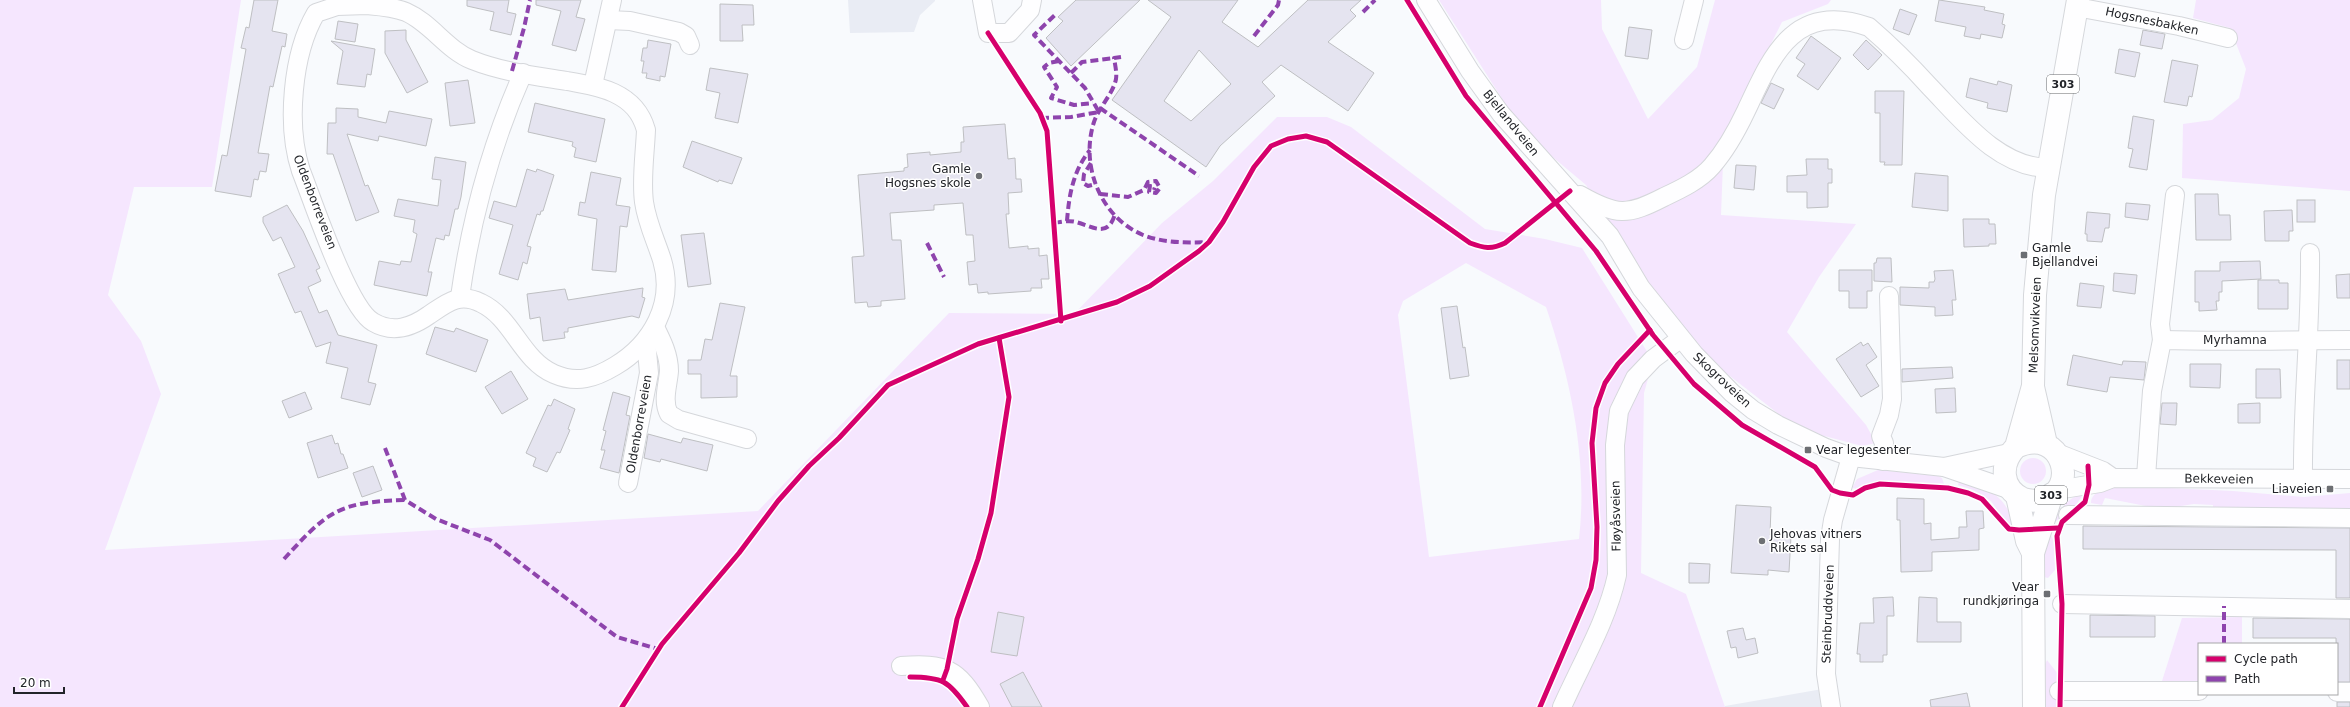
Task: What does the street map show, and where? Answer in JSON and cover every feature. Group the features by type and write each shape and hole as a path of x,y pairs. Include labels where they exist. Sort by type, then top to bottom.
{"main road":[{"name":"Hogsnesbakken","path":"2049,168 2077,3"},
{"name":"Melsomvikveien","path":"2033,553 2027,541 2014,493 2004,472 2005,462 2013,450 2033,386 2038,242 2049,168"},
{"name":"Melsomvikveien","path":"2033,386 2052,449 2064,472 2055,492 2033,553 2034,707"},
{"path":"2013,450 2026,442 2036,441 2052,449"},
{"name":"303","path":"2014,493 2035,501 2055,492"}],"street":[{"path":"593,85 612,0"},
{"path":"982,0 988,33 1008,33 1030,10 1032,0"},
{"name":"Bjellandveien","path":"1426,0 1470,71 1501,114 1610,236"},
{"path":"1684,40 1694,0"},
{"name":"Hogsnesbakken","path":"2077,3 2228,38"},
{"name":"Oldenborreveien","path":"337,6 383,7 406,12 428,27 460,54 471,60 523,73 593,85 626,100 639,114 646,130 644,201 649,226 665,272 666,299 651,333 625,360 590,379 569,378 554,375 541,367 528,354 506,323 488,306 460,297 444,305 419,322 404,328 383,327 372,322 363,314 346,282 295,153 291,116 298,71 306,35 316,13 324,9 337,6"},
{"path":"1570,191 1600,207 1627,212 1642,208 1688,185 1712,166 1729,142 1746,112 1770,56 1788,32 1808,17 1830,13 1849,18 1869,27 1968,126 2006,156 2038,168 2049,168"},
{"path":"608,20 630,21 679,32 686,36 690,45"},
{"path":"460,297 465,262 482,184 508,108 523,73"},
{"path":"2146,477 2152,391 2162,340 2160,324 2175,195"},
{"name":"Skogroveien","path":"1610,236 1641,288 1680,339 1712,374 1753,410 1778,425 1826,448 1851,457 1944,467 2014,493"},
{"path":"2303,480 2310,253"},
{"path":"1883,461 1884,443 1881,436 1889,415 1892,399 1889,296"},
{"name":"Oldenborreveien","path":"651,333 665,348 668,361 666,402 669,414 679,420 747,439"},
{"name":"Oldenborreveien","path":"628,483 649,374 651,333"},
{"name":"Fløyåsveien","path":"1562,707 1602,619 1617,575 1615,445 1619,411 1635,378 1653,359 1680,339"},
{"name":"Myrhamna","path":"2162,340 2260,339 2308,342 2350,340"},
{"path":"2052,449 2103,471 2113,478"},
{"name":"Skogroveien","path":"1944,467 2013,450"},
{"name":"Steinbruddveien","path":"1832,705 1826,674 1830,539 1833,520 1851,457"},
{"name":"Bekkeveien","path":"2055,492 2100,483 2113,478 2350,479"},
{"path":"2068,515 2350,518"},
{"path":"2062,604 2350,608"},
{"path":"901,666 928,665 947,669 959,676 971,691 980,707"},
{"path":"2059,691 2198,691"},
{"path":"2338,692 2350,692"}],"shaded area":[{"path":"0,0 241,0 212,187 134,187 108,295 141,341 161,394 105,550 758,511 949,313 1074,314 1162,223 1213,181 1277,117 1327,117 1351,127 1485,229 1545,239 1582,248 1653,361 1644,393 1641,573 1686,594 1725,707 0,707","holes":["1466,263 1546,307 1563,363 1575,421 1581,480 1579,539 1429,557 1398,315 1403,301"]},
{"path":"848,0 935,1 920,15 914,32 850,33"},
{"path":"1439,0 1601,0 1602,29 1648,119 1697,67 1715,0 1831,0 1828,4 1782,22 1724,137 1721,215 1856,224 1819,277 1787,332 1866,425 1876,443 1862,446 1798,429 1717,366 1649,288 1586,185 1524,133"},
{"path":"2196,0 2350,0 2350,191 2182,178 2183,124 2212,120 2239,98 2246,69 2230,28 2193,18"},
{"path":"2033,458 2042,462 2046,471 2042,480 2033,484 2024,480 2020,471 2024,462"},
{"path":"1878,470 1938,476 1942,478 1944,484 1889,481 1868,483 1858,489 1852,488 1857,479"},
{"path":"1959,481 1980,487 1995,494 2006,506 2016,526 2007,524 1991,501 1973,490 1958,485"},
{"path":"2127,486 2233,491 2304,497 2350,493 2350,514 2213,513 2213,505 2194,504 2161,509 2105,498 2102,505 2091,503 2092,498 2099,492 2111,488"},
{"path":"2084,493 2076,505 2054,523 2053,521 2059,511 2070,500"},
{"path":"2049,534 2054,542 2055,570 2048,578 2044,577 2043,563"},
{"path":"2242,617 2242,643 2198,643 2198,682 2162,681 2182,618"},
{"path":"2047,660 2058,674 2056,707 2043,707 2045,664"},
{"path":"1834,687 1839,707 1725,707 1725,706"}],"building":[{"path":"254,0 278,0 272,31 287,34 285,47 282,46 273,87 270,86 258,153 269,154 266,172 260,171 258,180 254,179 251,197 215,191 222,155 227,156 246,49 241,48 246,27 249,28"},
{"path":"467,0 509,0 507,12 516,14 511,35 490,30 494,12 467,6"},
{"path":"536,0 581,0 576,17 585,19 576,51 552,45 561,11 536,5"},
{"path":"1076,0 1140,0 1071,66 1046,38 1063,21 1058,17"},
{"path":"1148,0 1238,0 1222,22 1258,47 1308,0 1361,0 1350,10 1356,16 1328,42 1374,73 1348,111 1281,65 1262,82 1275,96 1220,146 1206,167 1112,100 1171,17","holes":["1199,50 1231,84 1191,121 1164,101"]},
{"path":"1939,0 1985,7 1984,10 2004,14 2002,24 2005,25 2002,38 1981,34 1980,39 1964,36 1966,27 1935,21"},
{"path":"720,4 753,5 754,25 742,25 743,41 720,41"},
{"path":"1900,9 1917,15 1909,35 1893,29"},
{"path":"338,21 358,24 355,42 335,39"},
{"path":"1629,27 1652,30 1648,59 1625,56"},
{"path":"406,30 406,40 428,82 407,93 385,53 385,31"},
{"path":"2143,30 2165,34 2162,49 2140,45"},
{"path":"1811,36 1841,58 1818,90 1797,76 1805,64 1796,58"},
{"path":"648,40 671,44 665,77 660,76 660,81 646,78 647,73 642,73 644,61 641,61 643,48 647,48"},
{"path":"1866,40 1882,55 1868,70 1853,55"},
{"path":"331,41 375,49 371,75 367,74 365,87 337,84 343,51"},
{"path":"2119,49 2140,53 2135,77 2115,73"},
{"path":"2172,60 2198,65 2192,97 2189,96 2187,106 2164,102"},
{"path":"710,68 748,74 738,123 715,118 720,93 706,90"},
{"path":"1970,78 1997,85 1998,81 2012,85 2007,112 1987,108 1988,103 1966,97"},
{"path":"468,80 475,123 450,126 445,83"},
{"path":"1771,83 1784,89 1774,109 1761,103"},
{"path":"1875,91 1904,91 1902,165 1884,165 1885,162 1880,162 1880,113 1875,113"},
{"path":"535,103 605,119 596,162 574,157 576,148 572,146 573,142 528,132"},
{"path":"336,108 358,109 358,117 386,123 389,111 432,119 426,146 379,136 378,141 347,134 365,186 368,185 379,212 356,221 333,154 327,154 328,123 336,123"},
{"path":"2133,116 2154,120 2147,170 2129,167 2133,149 2128,148"},
{"path":"1005,124 1008,159 1015,158 1016,179 1021,179 1022,192 1008,193 1009,214 1006,214 1009,248 1028,246 1028,249 1039,248 1039,256 1047,255 1049,279 1041,279 1042,288 1031,288 1031,291 988,294 988,292 978,293 977,284 969,285 967,262 975,261 973,235 966,235 963,203 934,205 934,210 890,213 892,240 901,240 905,299 881,301 881,306 868,307 867,302 855,303 852,257 864,256 858,175 904,171 904,168 908,167 907,154 930,152 930,155 961,152 961,142 964,142 963,127"},
{"path":"692,141 742,158 732,184 719,180 718,182 683,167"},
{"path":"435,157 466,162 461,197 458,209 455,209 449,236 445,235 444,240 436,238 428,272 432,272 427,296 374,285 379,261 400,265 401,261 411,262 417,234 413,232 415,220 394,216 398,199 438,206 441,180 432,179"},
{"path":"1806,159 1828,159 1828,169 1832,169 1832,183 1828,183 1828,207 1807,208 1807,192 1787,192 1787,176 1807,175"},
{"path":"1736,165 1756,166 1754,190 1734,188"},
{"path":"527,169 536,172 537,169 554,175 543,211 541,211 540,215 537,214 527,246 531,247 527,264 523,262 518,280 499,274 513,225 489,218 494,201 516,207"},
{"path":"591,172 621,178 616,205 630,207 627,227 620,226 616,272 592,270 597,219 578,215 580,202 585,203"},
{"path":"1915,173 1948,176 1948,211 1912,207"},
{"path":"2195,194 2218,194 2219,215 2230,215 2231,240 2196,240"},
{"path":"2297,200 2315,200 2315,222 2297,222"},
{"path":"2126,203 2150,205 2148,220 2125,217"},
{"path":"287,205 303,231 320,268 316,270 321,281 308,287 319,313 327,310 338,335 377,345 368,382 376,384 370,405 341,398 348,368 326,363 331,342 316,347 301,311 295,313 278,274 295,267 281,237 273,241 263,222 263,217"},
{"path":"2292,210 2293,231 2289,231 2289,241 2265,241 2264,211"},
{"path":"2087,212 2110,214 2109,228 2105,228 2102,242 2087,241 2087,234 2085,234"},
{"path":"1963,219 1989,219 1989,224 1995,224 1996,244 1989,244 1989,246 1964,247"},
{"path":"704,233 711,284 688,287 681,235"},
{"path":"1877,258 1891,258 1892,282 1874,281 1874,263 1876,263"},
{"path":"2260,261 2261,279 2222,281 2222,292 2219,292 2219,301 2216,301 2217,310 2199,311 2199,302 2195,302 2195,271 2220,271 2220,262"},
{"path":"1839,270 1872,270 1872,291 1867,291 1867,308 1849,308 1849,291 1839,291"},
{"path":"1953,270 1956,300 1952,300 1953,315 1935,316 1935,307 1900,305 1900,287 1929,288 1929,282 1934,282 1935,279 1934,271"},
{"path":"2114,273 2137,275 2135,294 2113,291"},
{"path":"2350,274 2350,298 2337,298 2336,275"},
{"path":"2258,280 2279,280 2279,283 2288,283 2288,309 2258,309"},
{"path":"2080,283 2104,286 2101,308 2077,306"},
{"path":"643,288 642,297 645,298 639,318 632,316 568,328 568,332 564,332 565,338 543,341 540,317 530,319 527,294 565,289 568,300"},
{"path":"720,303 745,307 730,376 737,376 737,397 701,398 701,374 688,374 688,360 701,360 705,339 712,340"},
{"path":"1457,306 1469,376 1450,379 1441,308"},
{"path":"435,327 454,332 456,328 488,340 476,372 426,354"},
{"path":"1861,342 1863,346 1868,343 1877,357 1866,365 1879,386 1861,397 1836,359"},
{"path":"2073,355 2122,365 2123,361 2146,362 2144,380 2110,377 2107,392 2067,385"},
{"path":"2337,360 2350,360 2350,389 2337,389"},
{"path":"2190,364 2221,364 2220,388 2190,387"},
{"path":"1952,367 1953,378 1902,382 1902,369"},
{"path":"2256,369 2280,369 2281,398 2256,398"},
{"path":"511,371 528,399 502,414 485,387"},
{"path":"1955,388 1956,412 1936,413 1935,389"},
{"path":"305,392 312,409 289,418 282,401"},
{"path":"613,392 630,397 626,415 630,416 619,473 600,468 605,450 601,450 606,431 603,430"},
{"path":"554,399 575,409 568,429 570,430 560,453 557,452 547,472 533,466 536,458 526,453 548,405 551,406"},
{"path":"2162,403 2177,403 2176,425 2160,424"},
{"path":"2260,403 2260,423 2238,423 2238,404"},
{"path":"648,434 681,443 683,438 713,445 707,471 661,459 660,462 644,458"},
{"path":"332,435 335,444 338,443 341,454 343,454 348,468 318,478 307,443"},
{"path":"373,466 382,490 362,497 353,473"},
{"path":"1897,498 1924,499 1924,524 1931,523 1931,540 1959,538 1959,527 1967,527 1966,511 1983,511 1984,528 1979,529 1979,550 1932,552 1932,571 1901,572 1900,520 1897,520"},
{"name":"Jehovas vitners Rikets sal","path":"1736,505 1771,507 1770,535 1791,536 1789,572 1768,570 1768,575 1731,573"},
{"path":"2083,526 2350,528 2350,598 2336,598 2336,550 2083,549"},
{"path":"1689,563 1710,564 1709,583 1689,583"},
{"path":"1893,597 1894,616 1887,616 1887,655 1883,655 1883,662 1860,662 1860,654 1857,654 1860,623 1874,623 1873,598"},
{"path":"1919,597 1937,598 1937,622 1961,622 1961,642 1917,642"},
{"path":"998,612 1024,617 1017,656 991,652"},
{"path":"2090,615 2155,616 2155,637 2090,637"},
{"path":"2253,618 2350,619 2350,682 2338,682 2338,643 2336,643 2336,638 2253,638"},
{"path":"1743,628 1746,640 1755,638 1758,653 1738,658 1736,647 1731,648 1727,631"},
{"path":"1023,672 1042,707 1012,707 1000,684"},
{"path":"1967,693 1970,707 1931,707 1930,700"},
{"path":"2337,702 2350,702 2350,707 2337,707"}],"marked path":[{"path":"512,71 530,0"},
{"path":"1254,36 1278,5 1279,0"},
{"path":"1363,12 1375,0"},
{"path":"1041,118 1071,117 1099,112 1085,88 1034,35 1056,14"},
{"path":"1121,57 1114,58 1116,79 1109,95 1096,116 1090,138 1092,172 1097,188 1105,203 1115,216 1128,227 1143,235 1159,240 1175,242 1209,242"},
{"path":"1071,73 1082,62 1114,58"},
{"path":"1059,61 1049,63 1044,67 1057,87 1051,98 1074,105 1093,103"},
{"path":"1100,108 1199,176"},
{"path":"1067,221 1073,184 1080,166 1090,150"},
{"path":"1091,163 1084,174 1083,183 1088,186 1096,184"},
{"path":"1100,194 1128,197 1144,190 1148,182 1156,181 1160,188 1156,193 1149,192 1150,186 1155,187 1154,190"},
{"path":"1054,223 1073,221 1094,228 1104,229 1112,222 1115,214"},
{"path":"927,243 944,277"},
{"path":"385,448 405,500 436,519 490,540 617,637 658,649"},
{"path":"284,559 312,530 336,512 364,503 405,500"},
{"path":"2224,606 2224,643"}],"cycle path":[{"path":"1407,0 1466,96 1596,251 1653,335 1694,384 1742,425 1815,467 1832,490 1840,493 1853,495 1865,488 1880,484 1948,488 1968,493 1982,499 2009,529 2019,530 2058,528"},
{"path":"988,33 1040,113 1047,131 1061,321"},
{"path":"622,707 662,644 739,553 778,501 809,466 839,438 888,385 978,344 1117,302 1150,286 1199,251 1209,242 1223,222 1254,167 1271,146 1288,139 1306,136 1327,142 1470,243 1484,247 1496,247 1505,243 1570,191"},
{"path":"1540,707 1591,588 1596,560 1597,527 1592,443 1596,408 1605,383 1618,364 1650,330"},
{"path":"943,680 947,669 957,619 978,559 991,513 1009,397 999,338"},
{"path":"2060,707 2062,604 2057,536 2062,522 2085,502 2089,485 2088,466"},
{"path":"910,677 930,678 944,682 955,691 967,707"}],"place":[{"name":"Gamle Hogsnes skole","path":"979,176"},
{"name":"Gamle Bjellandvei","path":"2024,255"},
{"name":"Vear legesenter","path":"1808,450"},
{"name":"Liaveien","path":"2330,489"},
{"name":"Jehovas vitners Rikets sal","path":"1762,541"},
{"name":"Vear rundkjøringa","path":"2047,594"}]}
